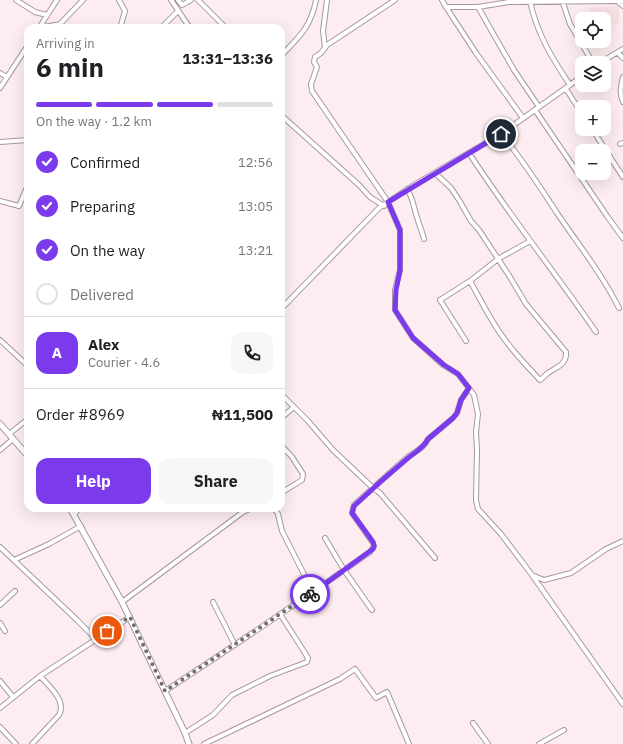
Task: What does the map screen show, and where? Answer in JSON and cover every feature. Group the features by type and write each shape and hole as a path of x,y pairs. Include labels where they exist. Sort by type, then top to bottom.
{"main road":[{"path":"0,424 24,452"},
{"path":"74,514 130,617 186,733 189,744"}],"street":[{"path":"16,0 35,12 47,15"},
{"path":"41,24 57,0"},
{"path":"60,24 83,0"},
{"path":"119,0 125,11 121,24"},
{"path":"171,0 187,24"},
{"path":"178,0 182,5 191,0"},
{"path":"198,0 222,24"},
{"path":"285,52 311,21 316,0"},
{"path":"325,48 323,31 327,0"},
{"path":"395,0 327,45 321,53 315,57 314,60 317,67 311,84 312,91 388,202 400,230 400,270 396,290 395,310 413,338 444,365 458,374 474,395 478,414 476,432 478,450 476,500 478,509 501,534 623,704"},
{"path":"442,0 476,53 523,118"},
{"path":"562,0 570,24 589,56"},
{"path":"446,7 478,7 499,2 518,1 623,1"},
{"path":"530,1 534,19 543,40 570,86"},
{"path":"618,2 623,6"},
{"path":"478,7 514,70 539,107"},
{"path":"165,24 178,11"},
{"path":"611,57 623,49"},
{"path":"0,88 24,51"},
{"path":"618,53 623,58"},
{"path":"0,73 7,77"},
{"path":"623,77 621,97 623,102"},
{"path":"285,304 379,208 407,189 501,134 575,82"},
{"path":"566,89 575,103"},
{"path":"535,110 623,238"},
{"path":"285,119 359,185 370,197 384,206"},
{"path":"501,134 539,184 610,289 619,308"},
{"path":"597,136 623,177"},
{"path":"0,142 24,140"},
{"path":"469,154 507,208 510,215 596,332"},
{"path":"435,173 451,188 526,304 566,352 564,362 540,380 521,361 501,334 470,281"},
{"path":"407,189 412,197 416,216 420,222 424,239"},
{"path":"0,201 19,206 24,194"},
{"path":"466,341 440,300 470,281 498,259 530,241"},
{"path":"0,340 24,362"},
{"path":"165,691 235,646 370,552 374,546 352,513 354,506 409,456 426,444 428,439 453,418 457,413 461,400 469,388"},
{"path":"285,398 308,421 333,450 385,498 435,558"},
{"path":"285,415 294,407"},
{"path":"0,450 24,423"},
{"path":"285,449 292,457 304,477 302,480 285,491"},
{"path":"122,602 217,533 243,512"},
{"path":"277,512 282,531 313,592"},
{"path":"14,560 49,544 81,526"},
{"path":"325,538 344,570 372,610"},
{"path":"532,576 544,580 571,573 606,549 623,541"},
{"path":"0,547 96,639"},
{"path":"0,606 15,591"},
{"path":"213,602 235,646"},
{"path":"186,733 213,715 232,696 270,676 307,662 308,658 280,614"},
{"path":"0,708 40,676 130,617"},
{"path":"0,623 5,631"},
{"path":"204,744 340,678 355,669 376,698 387,692 409,744"},
{"path":"32,744 62,710 61,703 58,698 40,676"},
{"path":"0,681 13,697"},
{"path":"473,723 488,744"},
{"path":"0,726 16,744"},
{"path":"539,744 564,730"}],"shaded area":[{"path":"619,6 619,24 611,26 611,12 590,12 589,7"}],"way so far":[{"path":"107,631 130,617 165,691 235,646 310,594"}],"route":[{"path":"310,594 373,549 373,542 352,513 354,506 409,456 426,444 428,439 453,418 457,413 461,400 469,388 458,374 444,365 413,338 395,310 396,290 400,270 400,230 388,202 417,183 501,134"}]}
